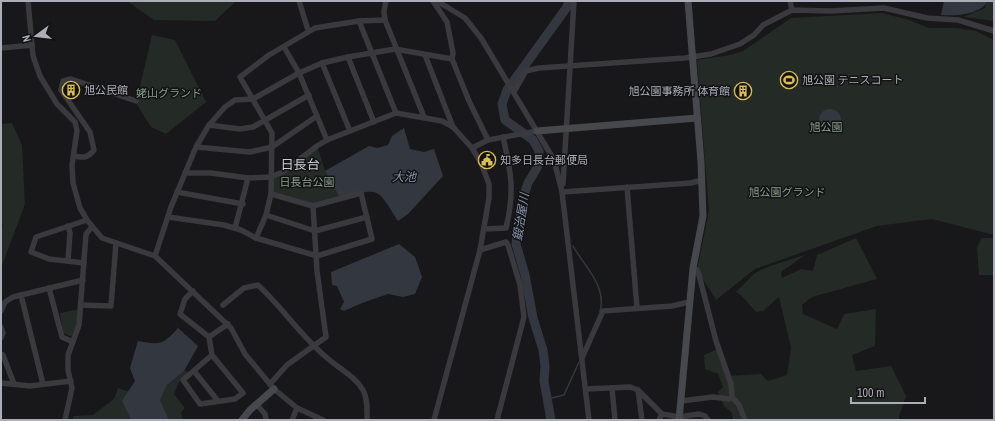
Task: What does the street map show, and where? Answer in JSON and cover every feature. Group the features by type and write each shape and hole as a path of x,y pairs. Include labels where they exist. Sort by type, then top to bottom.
{"street":[{"path":"28,1 33,56 40,76 57,104 75,122 77,131 73,183 80,208 87,220 102,238 124,244 155,256 228,324 245,354 272,387 297,408 324,420"},
{"path":"299,1 308,30"},
{"path":"386,1 384,11 385,20 395,49 424,117"},
{"path":"433,1 447,22 454,53 452,59 469,101 488,140"},
{"path":"437,1 453,10 473,26 554,160 562,192 589,420"},
{"path":"562,192 574,1"},
{"path":"679,418 693,268 703,216 702,180 688,1"},
{"path":"790,1 792,10"},
{"path":"514,92 526,71 571,66 692,57 711,54 740,44 754,35 763,25 792,10 830,11 884,8 927,18 958,20 994,31"},
{"path":"256,238 266,216 271,194 270,177 272,133 240,77 308,30 359,21 385,20"},
{"path":"359,21 396,113"},
{"path":"1,48 32,45"},
{"path":"284,47 299,73 328,140"},
{"path":"155,256 177,192 196,147 209,124 225,107 235,100 253,99 299,73 322,63 348,57 395,49 452,59"},
{"path":"425,55 453,127"},
{"path":"348,57 374,122"},
{"path":"322,63 350,131"},
{"path":"74,156 84,158 90,156 94,150 90,132 61,90 63,81 71,79 136,101"},
{"path":"209,124 240,129 253,127 266,121 309,95"},
{"path":"185,173 212,173 248,178 270,177 283,172 317,146 328,140 396,113 442,121 453,127 472,148 487,173 489,198 485,229 480,250 434,420"},
{"path":"196,147 250,152 272,147 317,116"},
{"path":"472,148 488,140 529,132 697,118"},
{"path":"485,229 506,228 510,212 512,199 512,174 503,137"},
{"path":"235,228 243,204 248,178"},
{"path":"562,192 691,183 702,180"},
{"path":"627,187 637,308"},
{"path":"177,192 243,204"},
{"path":"168,217 207,221 235,228 256,238 317,256 372,239 361,193 313,206 271,194"},
{"path":"242,420 244,416 272,387 286,365 326,337 317,271 313,206"},
{"path":"266,216 315,231 367,217"},
{"path":"84,263 49,259 31,252 36,237 87,220"},
{"path":"68,226 70,233 68,261"},
{"path":"65,420 72,394 67,362 78,330 86,234 92,227"},
{"path":"480,250 502,242 506,242 508,245 520,285 524,317 498,420"},
{"path":"81,305 111,306 116,243"},
{"path":"693,268 697,270 699,275 716,341 732,384 732,397 739,405 746,420"},
{"path":"1,311 5,302 21,295 83,280"},
{"path":"223,305 244,288 258,285 274,300 314,346 353,378 363,390 368,405 367,420"},
{"path":"49,288 62,337 73,342"},
{"path":"193,291 185,300 180,314 209,337 212,355 243,393 235,399 200,404 183,380 212,355"},
{"path":"21,295 43,384"},
{"path":"582,358 603,311 672,306 689,302"},
{"path":"209,337 228,324"},
{"path":"1,326 3,333 1,338"},
{"path":"1,354 3,355 14,384"},
{"path":"194,371 218,401"},
{"path":"1,383 30,386 71,381"},
{"path":"586,389 630,387 638,390 662,414 679,418 698,414 705,416 708,420"},
{"path":"612,388 615,420"},
{"path":"638,390 642,420"},
{"path":"681,401 713,397 732,397"},
{"path":"257,404 265,414 266,420"},
{"path":"292,420 297,408"},
{"path":"659,420 662,414"}],"green space":[{"path":"127,1 236,1 215,21 154,20"},
{"path":"987,1 994,1 994,21 963,17 985,8"},
{"name":"旭公園","path":"882,13 909,20 929,28 957,28 976,31 994,40 994,235 932,219 877,226 755,269 716,300 697,270 709,211 697,60 730,55 743,51 791,18"},
{"name":"姥山グランド","path":"152,35 175,40 206,102 166,134 151,127 136,103"},
{"path":"12,123 22,145 25,204 1,268 1,230 3,225 1,224 1,124"},
{"name":"日長台公園","path":"317,146 325,171 340,198 313,206 271,194 270,177"},
{"path":"856,238 877,279 812,297 802,305 803,314 837,329 844,314 876,309 875,346 852,355 856,371 891,366 906,396 899,420 733,420 732,413 724,406 718,392 723,387 718,374 705,369 704,355 717,349 727,376 761,374 768,381 787,375 791,348 779,297 763,311 756,312 742,296 736,292 755,273 770,266 805,255 781,272 782,278 801,269 813,271 817,255"},
{"path":"981,238 994,238 994,275 979,275 977,248"},
{"path":"80,309 77,329 72,337 63,333 60,313"},
{"path":"184,371 188,372 179,382 174,394 185,408 181,412 183,420 169,420 160,400 167,385"},
{"path":"118,388 130,392 122,401 131,420 73,420 73,416 93,415 114,399"}],"water":[{"path":"944,1 988,1 984,6 967,14 941,15"},
{"path":"830,109 838,112 841,120 838,128 830,131 822,128 819,120 822,112"},
{"name":"大池","path":"404,128 410,149 424,152 434,149 443,176 408,214 398,221 385,201 376,193 363,192 340,198 325,171 369,146 377,148 388,145 392,136"},
{"path":"399,244 415,257 422,277 415,294 403,297 388,294 344,311 340,309 344,302 337,286 332,285 331,272"},
{"path":"178,328 198,346 184,371 167,385 160,400 169,420 131,420 122,401 135,381 130,368 138,341 156,343 165,341"}],"waterway":[{"name":"鍛治屋川","path":"551,420 544,381 545,366 543,350 533,318 525,275 516,244 523,198 528,183 537,168 539,151 533,140 505,120 502,104 507,90 567,7 569,1"},
{"path":"573,246 598,285 601,303 600,312"},
{"path":"548,399 564,395 579,362"}],"place":[{"name":"旭公園 テニスコート","path":"789,80"},
{"name":"旭公民館","path":"71,90"},
{"name":"旭公園事務所 体育館","path":"743,91"},
{"name":"知多日長台郵便局","path":"487,160"}],"district":[{"name":"日長台","path":"300,164"}],"park label":[{"name":"旭公園グランド","path":"787,192"}]}
